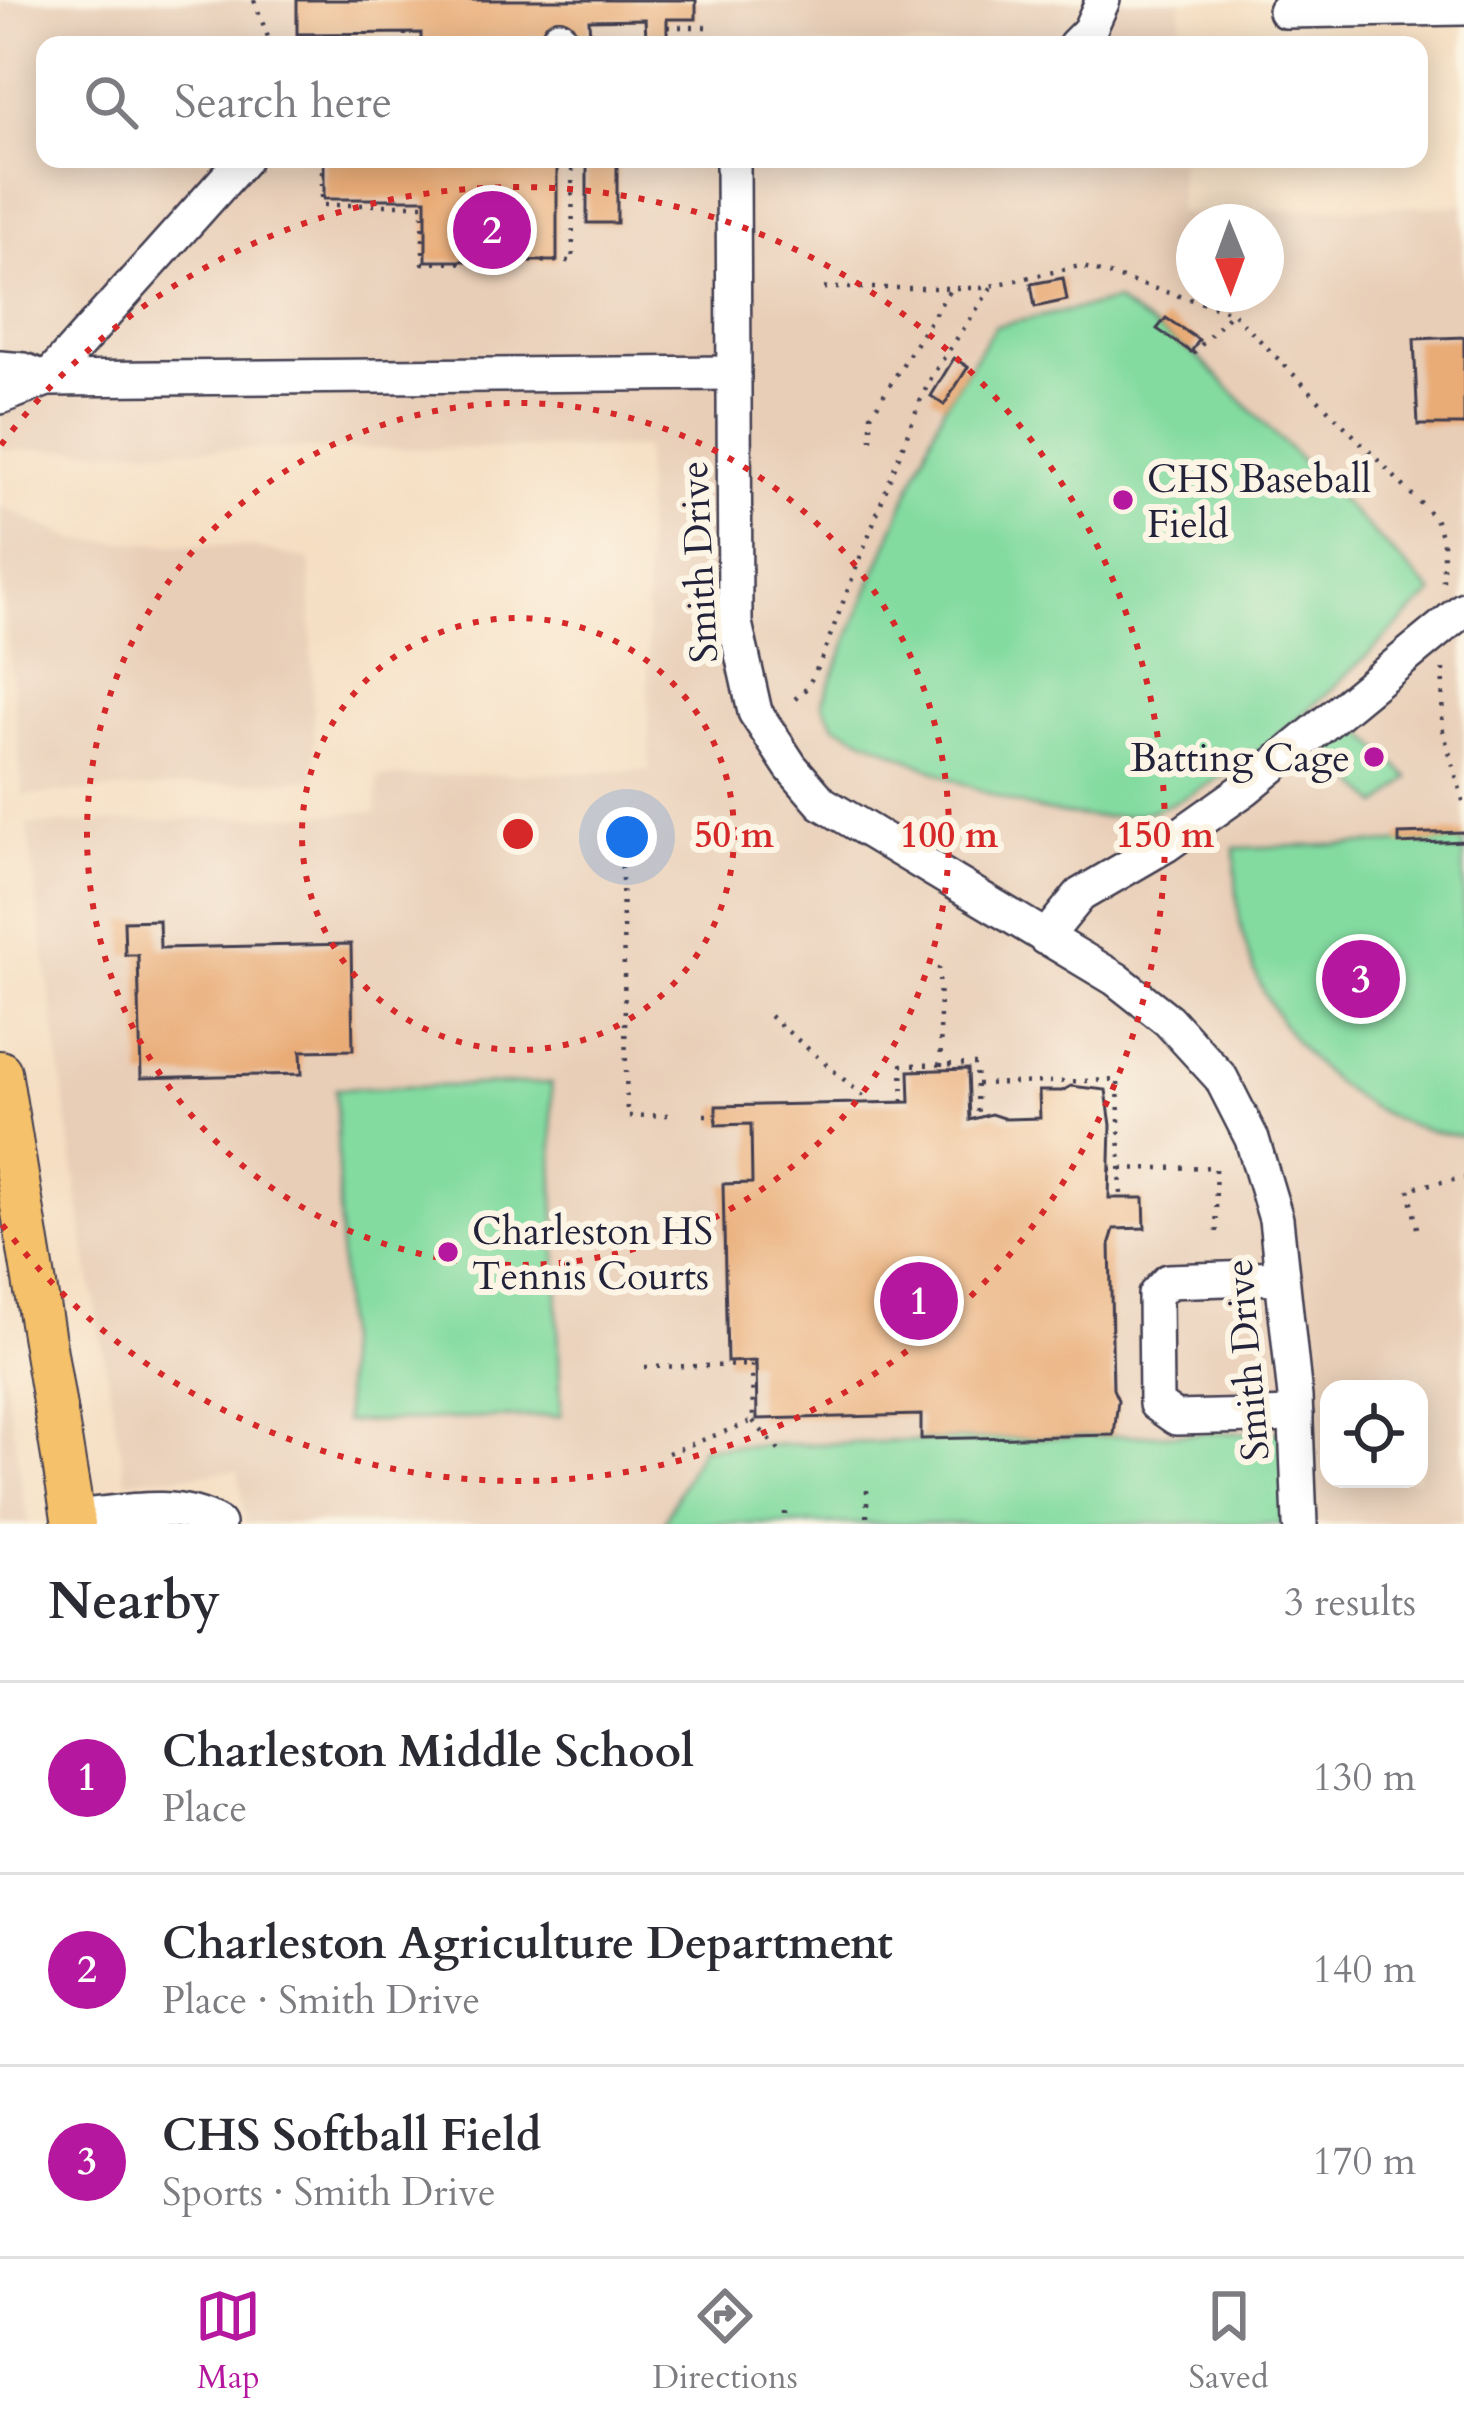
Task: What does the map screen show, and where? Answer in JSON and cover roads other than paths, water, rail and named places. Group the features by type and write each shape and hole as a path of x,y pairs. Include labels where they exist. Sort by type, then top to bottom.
{"main road":[{"path":"1,1081 74,1521"}],"street":[{"path":"1084,36 1102,0"},
{"path":"1286,11 1452,6"},
{"path":"0,397 47,379 236,168"},
{"name":"Smith Drive","path":"733,168 735,623 755,712 790,767 822,803 1116,979 1168,1020 1221,1078 1252,1139 1276,1219 1296,1415 1300,1524"},
{"path":"102,318 98,355 106,368 128,378"},
{"path":"0,368 47,379 733,373"},
{"path":"1045,938 1080,895 1166,845 1245,789 1454,616"},
{"path":"1282,1277 1168,1281 1155,1294 1156,1404 1176,1418 1296,1415"},
{"path":"74,1521 170,1509 198,1512 218,1524"}],"place":[{"name":"Charleston Agriculture Department","path":"492,230"},
{"name":"CHS Baseball Field","path":"1123,500"},
{"name":"Batting Cage","path":"1374,757"},
{"name":"CHS Softball Field","path":"1361,979"},
{"name":"Charleston HS Tennis Courts","path":"448,1252"},
{"name":"Charleston Middle School","path":"919,1301"}]}
